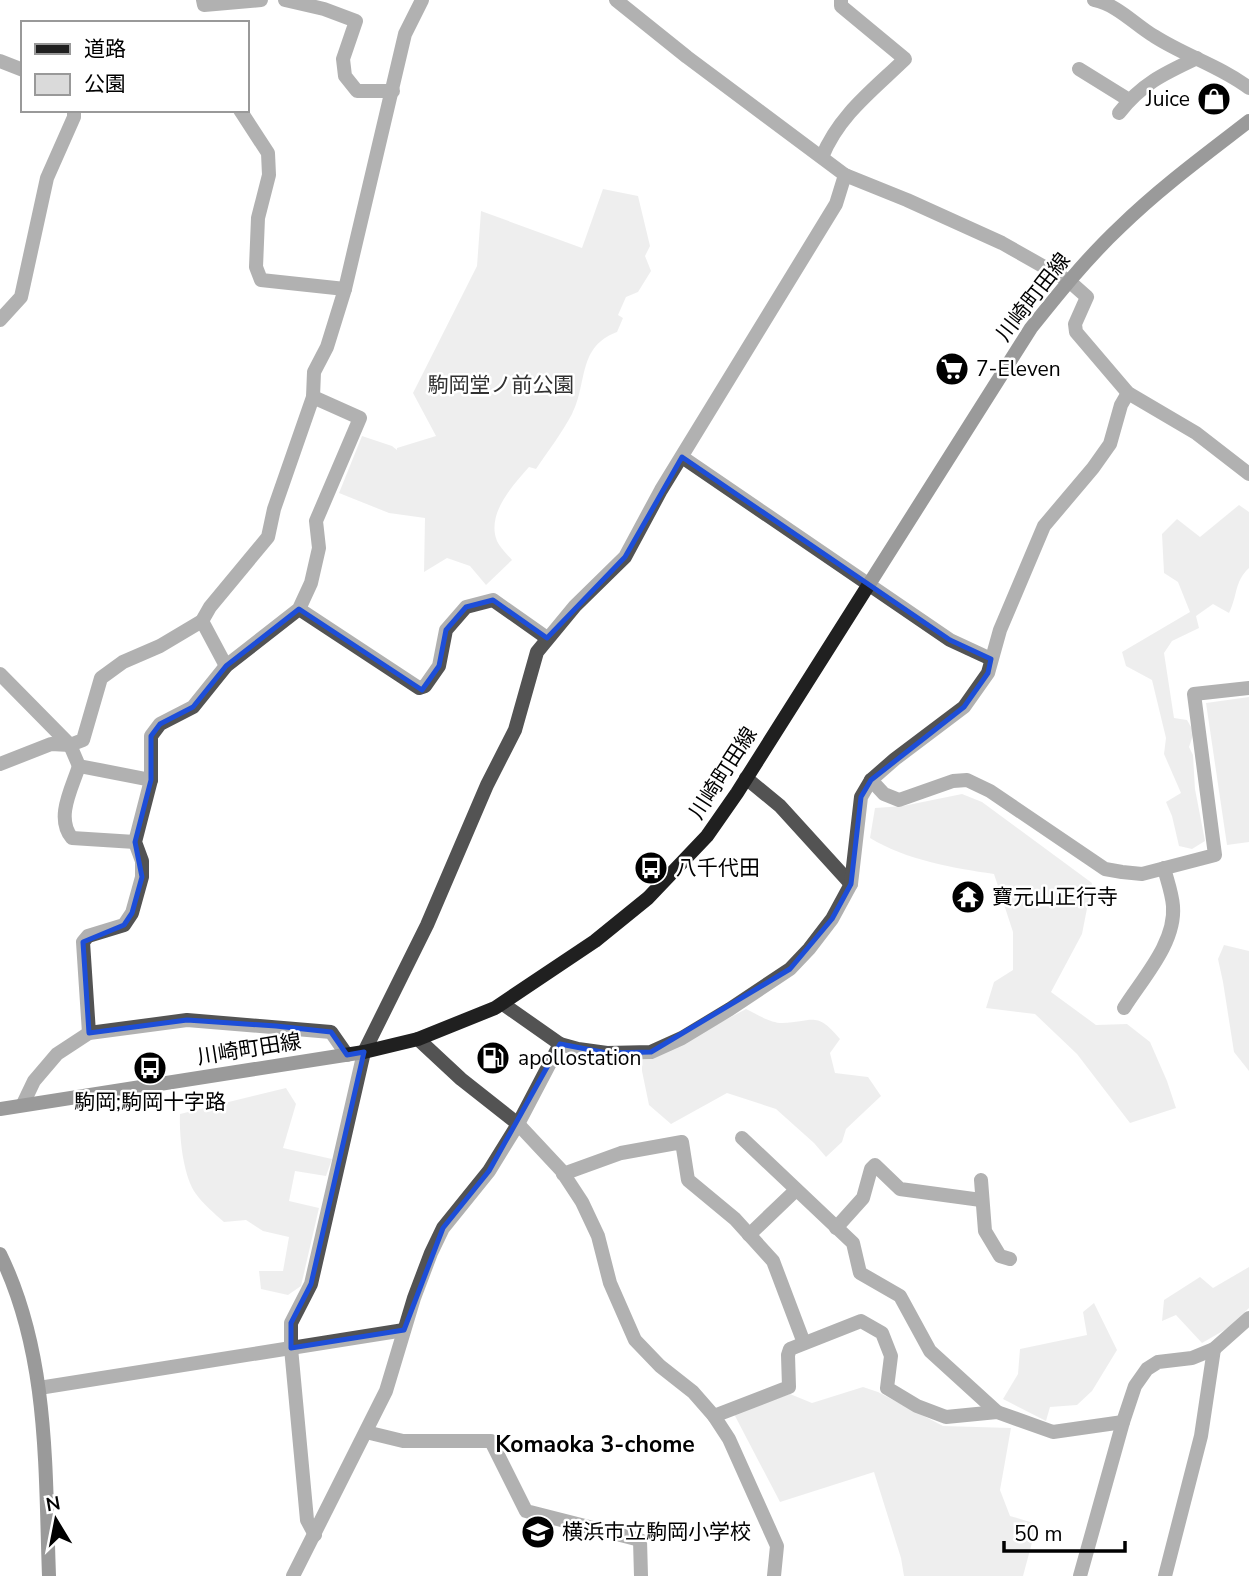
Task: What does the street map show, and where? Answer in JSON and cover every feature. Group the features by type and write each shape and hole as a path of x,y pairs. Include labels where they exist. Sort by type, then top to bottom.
{"main road":[{"name":"川崎町田線","path":"0,1109 365,1052 418,1039 503,1004 595,941 648,898 707,836 747,778 1031,328 1069,281 1119,228 1178,175 1249,121"},
{"path":"0,1254 26,1324 39,1388 44,1433 49,1576"}],"street":[{"path":"203,0 204,5 261,0"},
{"path":"285,0 324,9 356,21 343,59 345,76 358,90 393,91"},
{"path":"0,764 51,744 70,745 83,740 101,678 123,662 160,646 202,621 210,607 268,537 274,509 313,397 314,372 327,347 345,289 405,34 422,0"},
{"path":"616,0 687,57 845,175 964,225 1069,281 1087,297 1075,324 1076,332 1128,393 1196,433 1249,474"},
{"path":"821,157 831,134 866,96 905,60 841,6 841,0"},
{"path":"1101,1 1127,15 1153,36 1232,75 1249,88"},
{"path":"1119,113 1138,90 1162,74 1197,58"},
{"path":"0,61 21,69"},
{"path":"1079,69 1129,100"},
{"path":"0,320 21,297 47,178 74,112"},
{"path":"241,112 268,153 269,175 258,218 256,267 261,280 345,289"},
{"path":"315,1535 307,1520 291,1323 311,1284 365,1052 427,925 487,785 515,730 537,652 547,638 625,557 682,457 836,204 845,175"},
{"path":"503,1004 560,1044 607,1053 651,1052 682,1038 790,969 832,919 851,884 860,797 871,780 964,707 988,673 1000,630 1044,526 1110,444 1121,405 1128,393"},
{"path":"89,1033 83,942 88,936 124,925 132,913 142,877 142,861 135,842 151,780 152,736 160,724 193,707 226,666 299,608 312,583 319,548 316,521 360,418 313,397"},
{"path":"682,457 950,640 991,659"},
{"path":"299,608 419,688 425,686 439,666 446,630 466,607 492,600 547,638"},
{"path":"202,621 226,666"},
{"path":"0,674 70,745 79,766 63,817 67,832 72,838 135,842"},
{"path":"871,780 884,794 899,800 953,780 967,780 990,790 1105,870 1142,874 1215,855 1194,694 1249,688"},
{"path":"79,766 151,780"},
{"path":"747,778 780,806 851,884"},
{"path":"1124,1008 1161,950 1171,928 1173,906 1164,868"},
{"path":"23,1104 34,1081 58,1054 89,1033 187,1020 276,1026 331,1032 347,1055"},
{"path":"418,1039 461,1079 518,1124 563,1174 582,1202 598,1236 610,1283 635,1340 660,1366 693,1392 729,1438 777,1546 774,1576"},
{"path":"293,1576 386,1391 404,1330 431,1253 443,1228 489,1171 518,1124 560,1044"},
{"path":"742,1138 853,1243 860,1273 900,1296 930,1351 997,1412 1053,1432 1123,1422"},
{"path":"563,1174 621,1153 682,1142 688,1180 735,1219 773,1262 804,1343"},
{"path":"836,1228 863,1198 871,1169 875,1166 900,1188 981,1200"},
{"path":"981,1180 985,1231 1000,1256 1010,1259"},
{"path":"750,1235 796,1190"},
{"path":"1080,1576 1123,1422 1136,1386 1147,1369 1158,1362 1192,1358 1214,1349 1249,1318"},
{"path":"714,1416 789,1387 790,1349 860,1321 882,1333 891,1356 887,1388 917,1406 946,1417 997,1412"},
{"path":"39,1388 404,1330"},
{"path":"1165,1576 1201,1436 1214,1349"},
{"path":"366,1432 403,1441 491,1441 526,1511 640,1540 640,1576"}],"highlighted area":[{"path":"682,457 950,640 991,659 988,673 964,707 871,780 861,797 851,884 832,919 790,969 651,1052 607,1053 560,1044 489,1171 443,1228 404,1330 291,1348 291,1323 311,1284 364,1052 347,1055 331,1032 276,1026 187,1020 89,1033 83,942 124,925 132,913 142,877 135,842 151,780 151,736 160,724 193,707 226,666 299,609 422,690 439,666 446,630 466,607 493,600 547,638 625,557"}],"green space":[{"name":"駒岡堂ノ前公園","path":"603,189 638,196 650,246 645,256 651,271 638,292 626,297 618,315 623,318 617,332 604,339 589,356 577,402 564,428 536,469 529,467 509,491 499,509 494,528 496,538 512,560 486,585 470,566 447,558 424,572 425,518 389,513 339,493 362,436 397,450 436,436 413,393 477,266 481,211 582,248"},
{"path":"1239,505 1249,512 1249,568 1238,584 1229,613 1213,604 1196,616 1199,628 1172,641 1164,653 1174,718 1187,720 1194,732 1189,747 1193,755 1195,789 1205,841 1192,849 1179,846 1166,802 1181,793 1164,754 1166,738 1152,680 1126,666 1122,652 1190,612 1178,582 1164,573 1162,534 1177,519 1200,537"},
{"path":"1249,697 1249,842 1227,845 1206,703"},
{"path":"962,794 982,802 1092,883 1082,934 1051,992 1096,1025 1127,1024 1150,1042 1176,1108 1130,1123 1077,1054 1035,1014 986,1008 994,982 1013,970 1013,932 994,874 946,866 914,857 870,838 875,808 903,806"},
{"path":"1224,945 1249,951 1249,1071 1234,1052 1218,959"},
{"path":"746,1009 778,1023 814,1020 825,1024 840,1039 830,1053 835,1073 868,1077 881,1096 846,1129 842,1142 826,1157 776,1109 727,1093 671,1124 649,1105 642,1057 655,1057"},
{"path":"286,1088 296,1104 283,1148 332,1159 326,1176 295,1171 289,1201 319,1208 301,1286 288,1295 261,1289 259,1271 283,1271 289,1237 263,1231 246,1220 224,1222 206,1205 196,1194 188,1177 180,1123 180,1114"},
{"path":"1249,1267 1249,1308 1228,1328 1202,1343 1176,1315 1162,1321 1164,1300 1200,1277 1213,1288"},
{"path":"1094,1303 1117,1350 1092,1391 1077,1405 1050,1407 1046,1421 1003,1399 1018,1374 1020,1349 1087,1335 1083,1312"},
{"path":"863,1387 943,1426 1011,1428 1000,1490 1010,1516 1037,1524 1023,1576 904,1576 901,1558 874,1472 780,1502 734,1414 790,1394 812,1403"}],"place":[{"name":"Juice","path":"1214,99"},
{"name":"7-Eleven","path":"952,369"},
{"name":"八千代田","path":"651,868"},
{"name":"寶元山正行寺","path":"968,897"},
{"name":"apollostation","path":"493,1058"},
{"name":"駒岡;駒岡十字路","path":"150,1068"},
{"name":"横浜市立駒岡小学校","path":"538,1532"}],"district":[{"name":"Komaoka 3-chome","path":"595,1444"}]}
